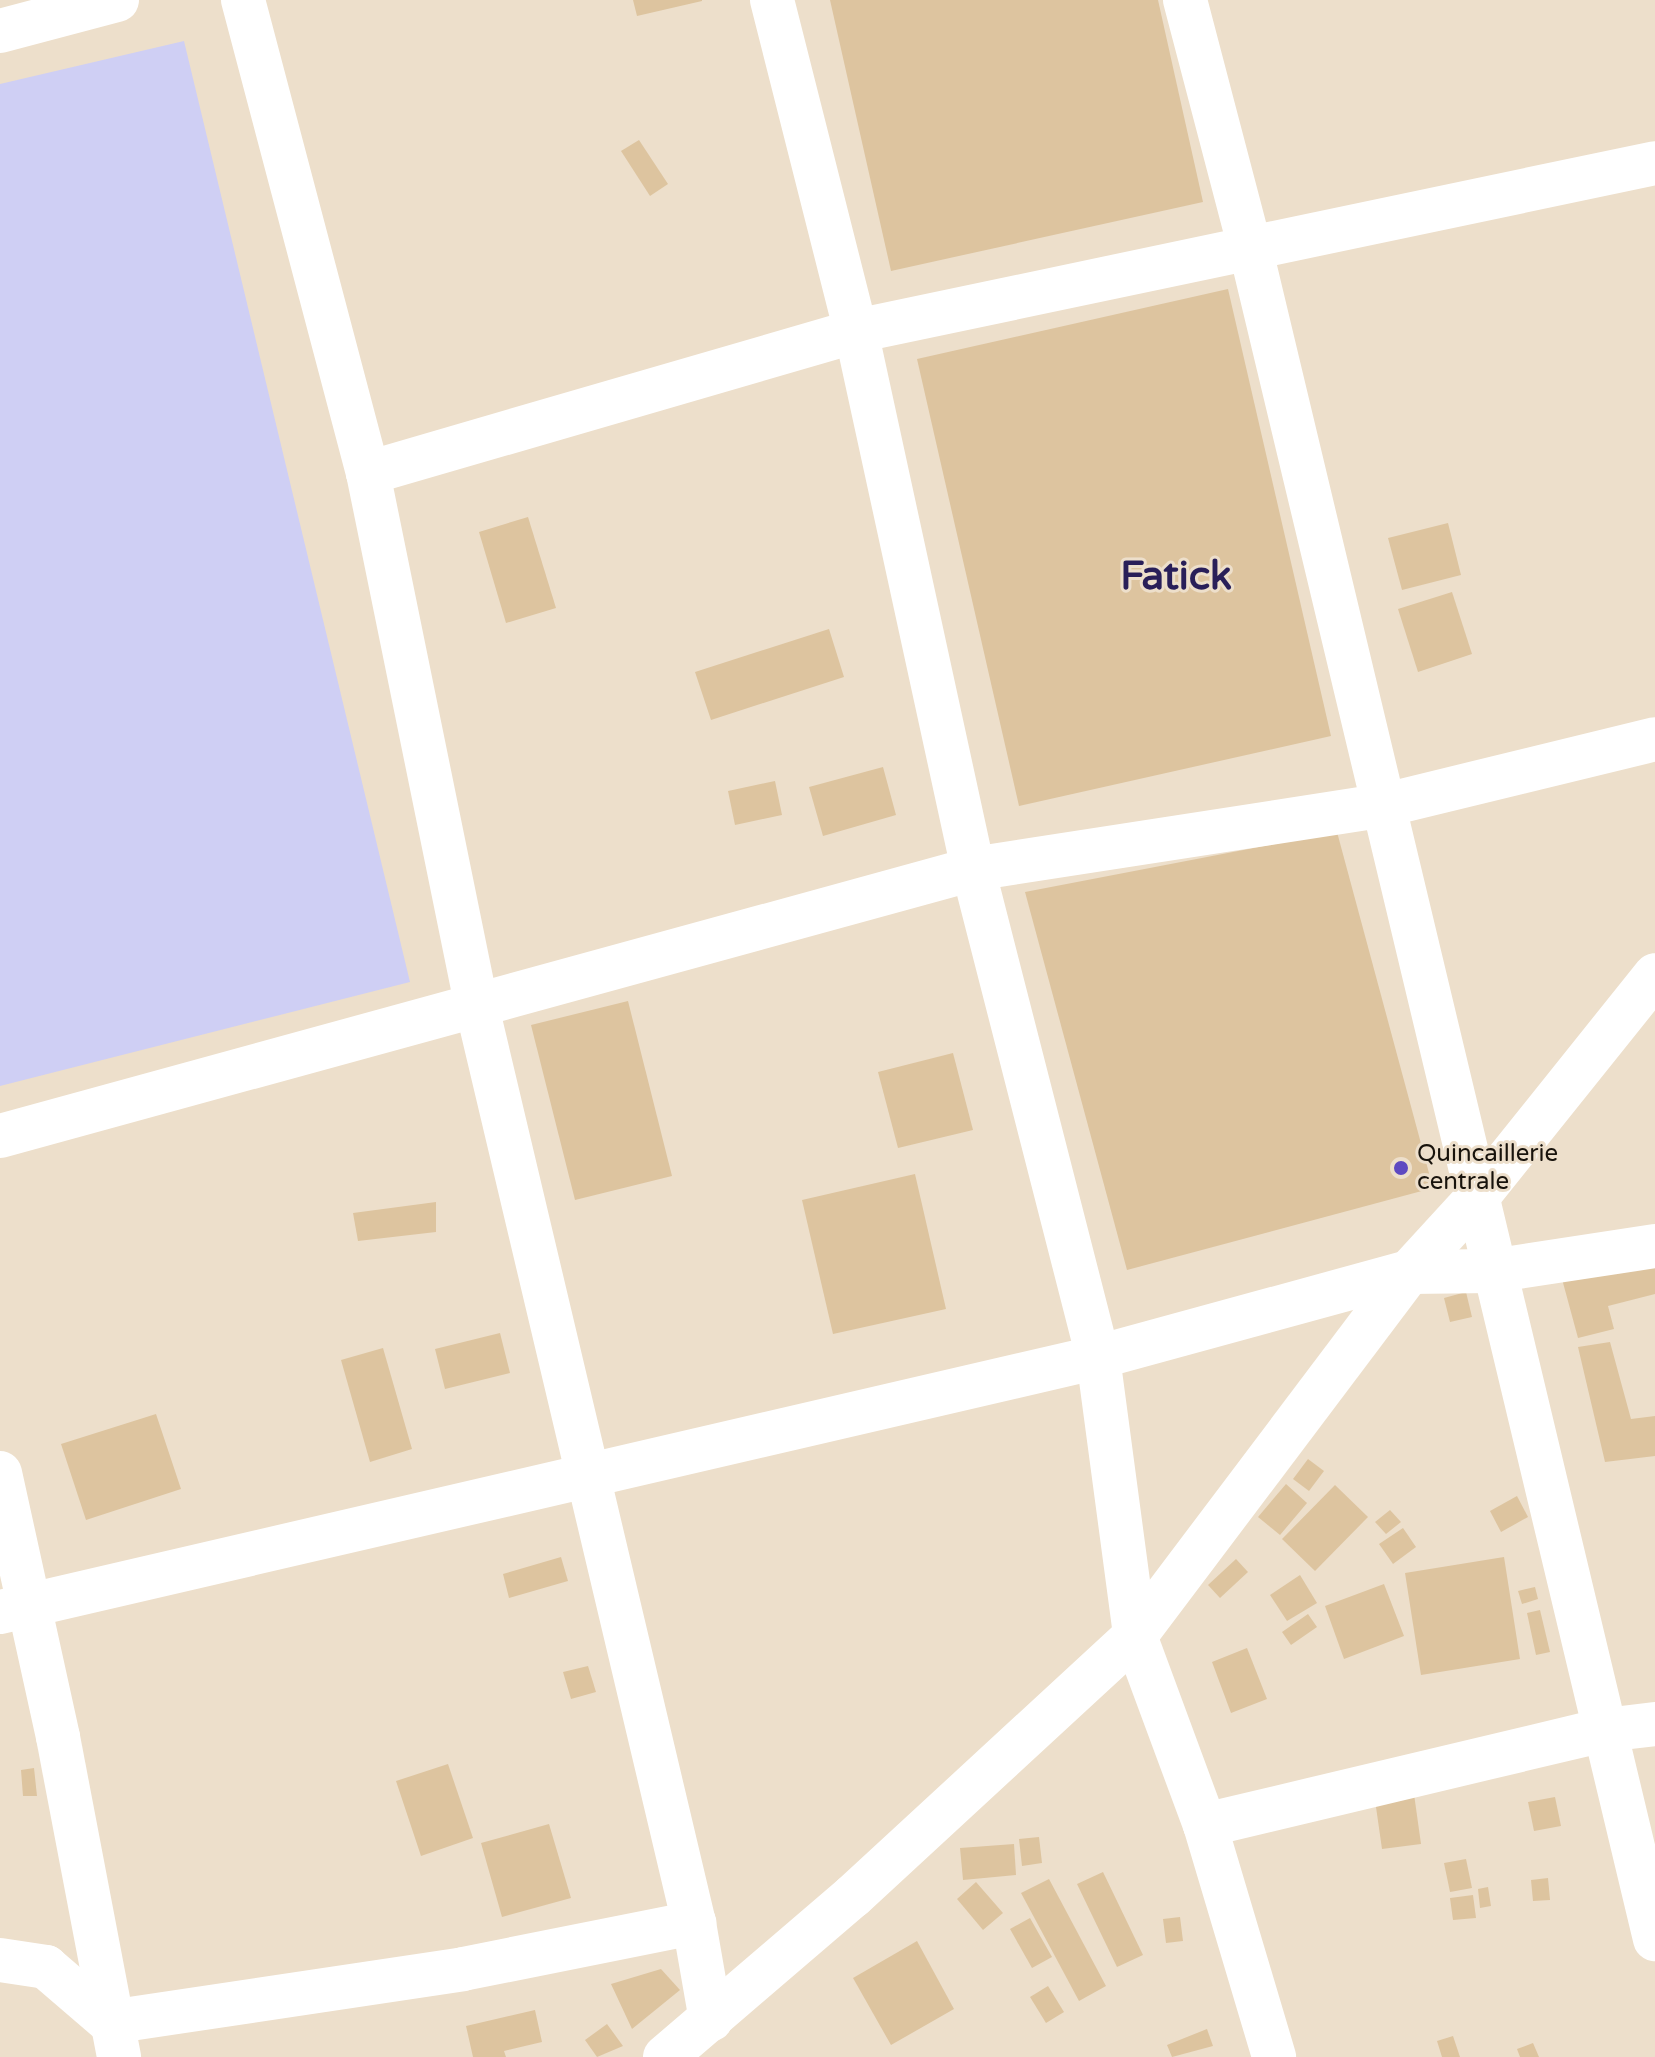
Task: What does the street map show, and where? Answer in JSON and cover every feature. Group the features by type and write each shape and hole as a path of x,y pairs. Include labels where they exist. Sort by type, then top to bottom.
{"street":[{"path":"0,31 117,0"},
{"path":"243,0 368,473 476,1003 694,1923 691,2044"},
{"path":"772,0 856,331 973,869 1098,1357 1135,1636 1205,1825 1274,2057"},
{"path":"1185,0 1251,251 1475,1200 1655,1939"},
{"path":"368,473 856,331 1251,251 1655,163"},
{"path":"0,1136 973,869 1381,806 1655,739"},
{"path":"691,2044 1135,1636 1409,1272 1475,1200 1655,975"},
{"path":"14,1609 588,1472 1098,1357 1409,1272 1492,1271 1655,1246"},
{"path":"0,1473 14,1609 58,1737 114,2039"},
{"path":"1205,1825 1605,1730 1655,1724"},
{"path":"114,2039 694,1923"},
{"path":"0,1960 46,1967 114,2039"}],"shaded area":[{"path":"184,41 410,982 0,1086 0,84"}],"building":[{"path":"633,0 702,0 702,1 637,16"},
{"path":"830,0 1158,0 1203,202 891,271"},
{"path":"639,140 668,184 650,196 621,151"},
{"path":"1228,289 1331,736 1019,806 917,359"},
{"path":"528,517 556,608 506,623 479,532"},
{"path":"1448,523 1461,575 1402,590 1388,538"},
{"path":"1452,592 1472,654 1418,672 1398,609"},
{"path":"829,629 844,677 711,720 695,672"},
{"path":"883,767 896,815 823,836 809,787"},
{"path":"775,781 782,815 735,825 728,791"},
{"path":"1337,832 1433,1188 1127,1270 1025,892"},
{"path":"628,1001 672,1176 575,1200 531,1025"},
{"path":"953,1053 973,1130 898,1148 878,1072"},
{"path":"915,1174 946,1309 833,1334 802,1200"},
{"path":"436,1202 436,1232 358,1241 353,1213"},
{"path":"1655,1255 1655,1294 1608,1306 1614,1329 1578,1338 1562,1279"},
{"path":"1466,1292 1472,1317 1450,1322 1444,1298"},
{"path":"500,1333 510,1373 445,1389 435,1349"},
{"path":"1610,1342 1631,1419 1655,1416 1655,1456 1605,1462 1578,1347"},
{"path":"383,1348 412,1449 370,1462 341,1360"},
{"path":"156,1414 181,1489 86,1520 61,1444"},
{"path":"1308,1459 1324,1471 1309,1491 1293,1479"},
{"path":"1286,1484 1307,1503 1280,1535 1258,1517"},
{"path":"1335,1485 1368,1517 1315,1571 1282,1539"},
{"path":"1517,1496 1528,1517 1501,1532 1490,1511"},
{"path":"1390,1510 1401,1522 1386,1534 1375,1522"},
{"path":"1403,1528 1416,1547 1393,1564 1379,1544"},
{"path":"561,1557 568,1581 509,1598 503,1574"},
{"path":"1504,1557 1520,1659 1421,1675 1405,1573"},
{"path":"1236,1559 1248,1572 1220,1598 1208,1585"},
{"path":"1300,1575 1317,1603 1287,1621 1270,1595"},
{"path":"1384,1584 1404,1636 1344,1659 1325,1606"},
{"path":"1535,1587 1538,1599 1522,1604 1518,1591"},
{"path":"1540,1610 1550,1652 1536,1655 1527,1613"},
{"path":"1308,1614 1317,1627 1291,1645 1282,1632"},
{"path":"1247,1648 1267,1699 1231,1713 1212,1662"},
{"path":"588,1666 596,1692 571,1699 563,1672"},
{"path":"448,1764 473,1838 421,1856 396,1781"},
{"path":"34,1768 37,1796 23,1796 21,1770"},
{"path":"1414,1794 1421,1844 1382,1849 1375,1800"},
{"path":"1555,1797 1561,1826 1534,1831 1528,1802"},
{"path":"549,1824 571,1898 502,1917 481,1843"},
{"path":"1039,1837 1042,1863 1022,1866 1019,1839"},
{"path":"1014,1844 1016,1875 963,1880 960,1848"},
{"path":"1466,1859 1472,1888 1450,1892 1444,1863"},
{"path":"1103,1872 1143,1955 1117,1967 1077,1884"},
{"path":"1548,1878 1550,1900 1533,1901 1531,1880"},
{"path":"1049,1879 1106,1986 1079,2001 1021,1893"},
{"path":"976,1882 1003,1913 983,1930 957,1899"},
{"path":"1488,1887 1491,1906 1480,1908 1478,1889"},
{"path":"1473,1895 1476,1918 1453,1920 1450,1898"},
{"path":"1180,1917 1183,1941 1166,1943 1163,1919"},
{"path":"1030,1918 1052,1957 1032,1968 1010,1929"},
{"path":"917,1941 954,2009 891,2045 853,1978"},
{"path":"661,1969 680,1990 632,2029 611,1984"},
{"path":"1048,1986 1064,2012 1046,2023 1030,1997"},
{"path":"535,2010 542,2042 504,2051 506,2057 473,2057 466,2026"},
{"path":"607,2024 623,2046 597,2057 585,2040"},
{"path":"1207,2029 1213,2046 1172,2057 1167,2045"},
{"path":"1453,2036 1460,2057 1442,2057 1437,2041"},
{"path":"1533,2043 1539,2057 1520,2057 1517,2049"}],"place":[{"name":"Quincaillerie centrale","path":"1401,1168"}],"district":[{"name":"Fatick","path":"1176,576"}]}
